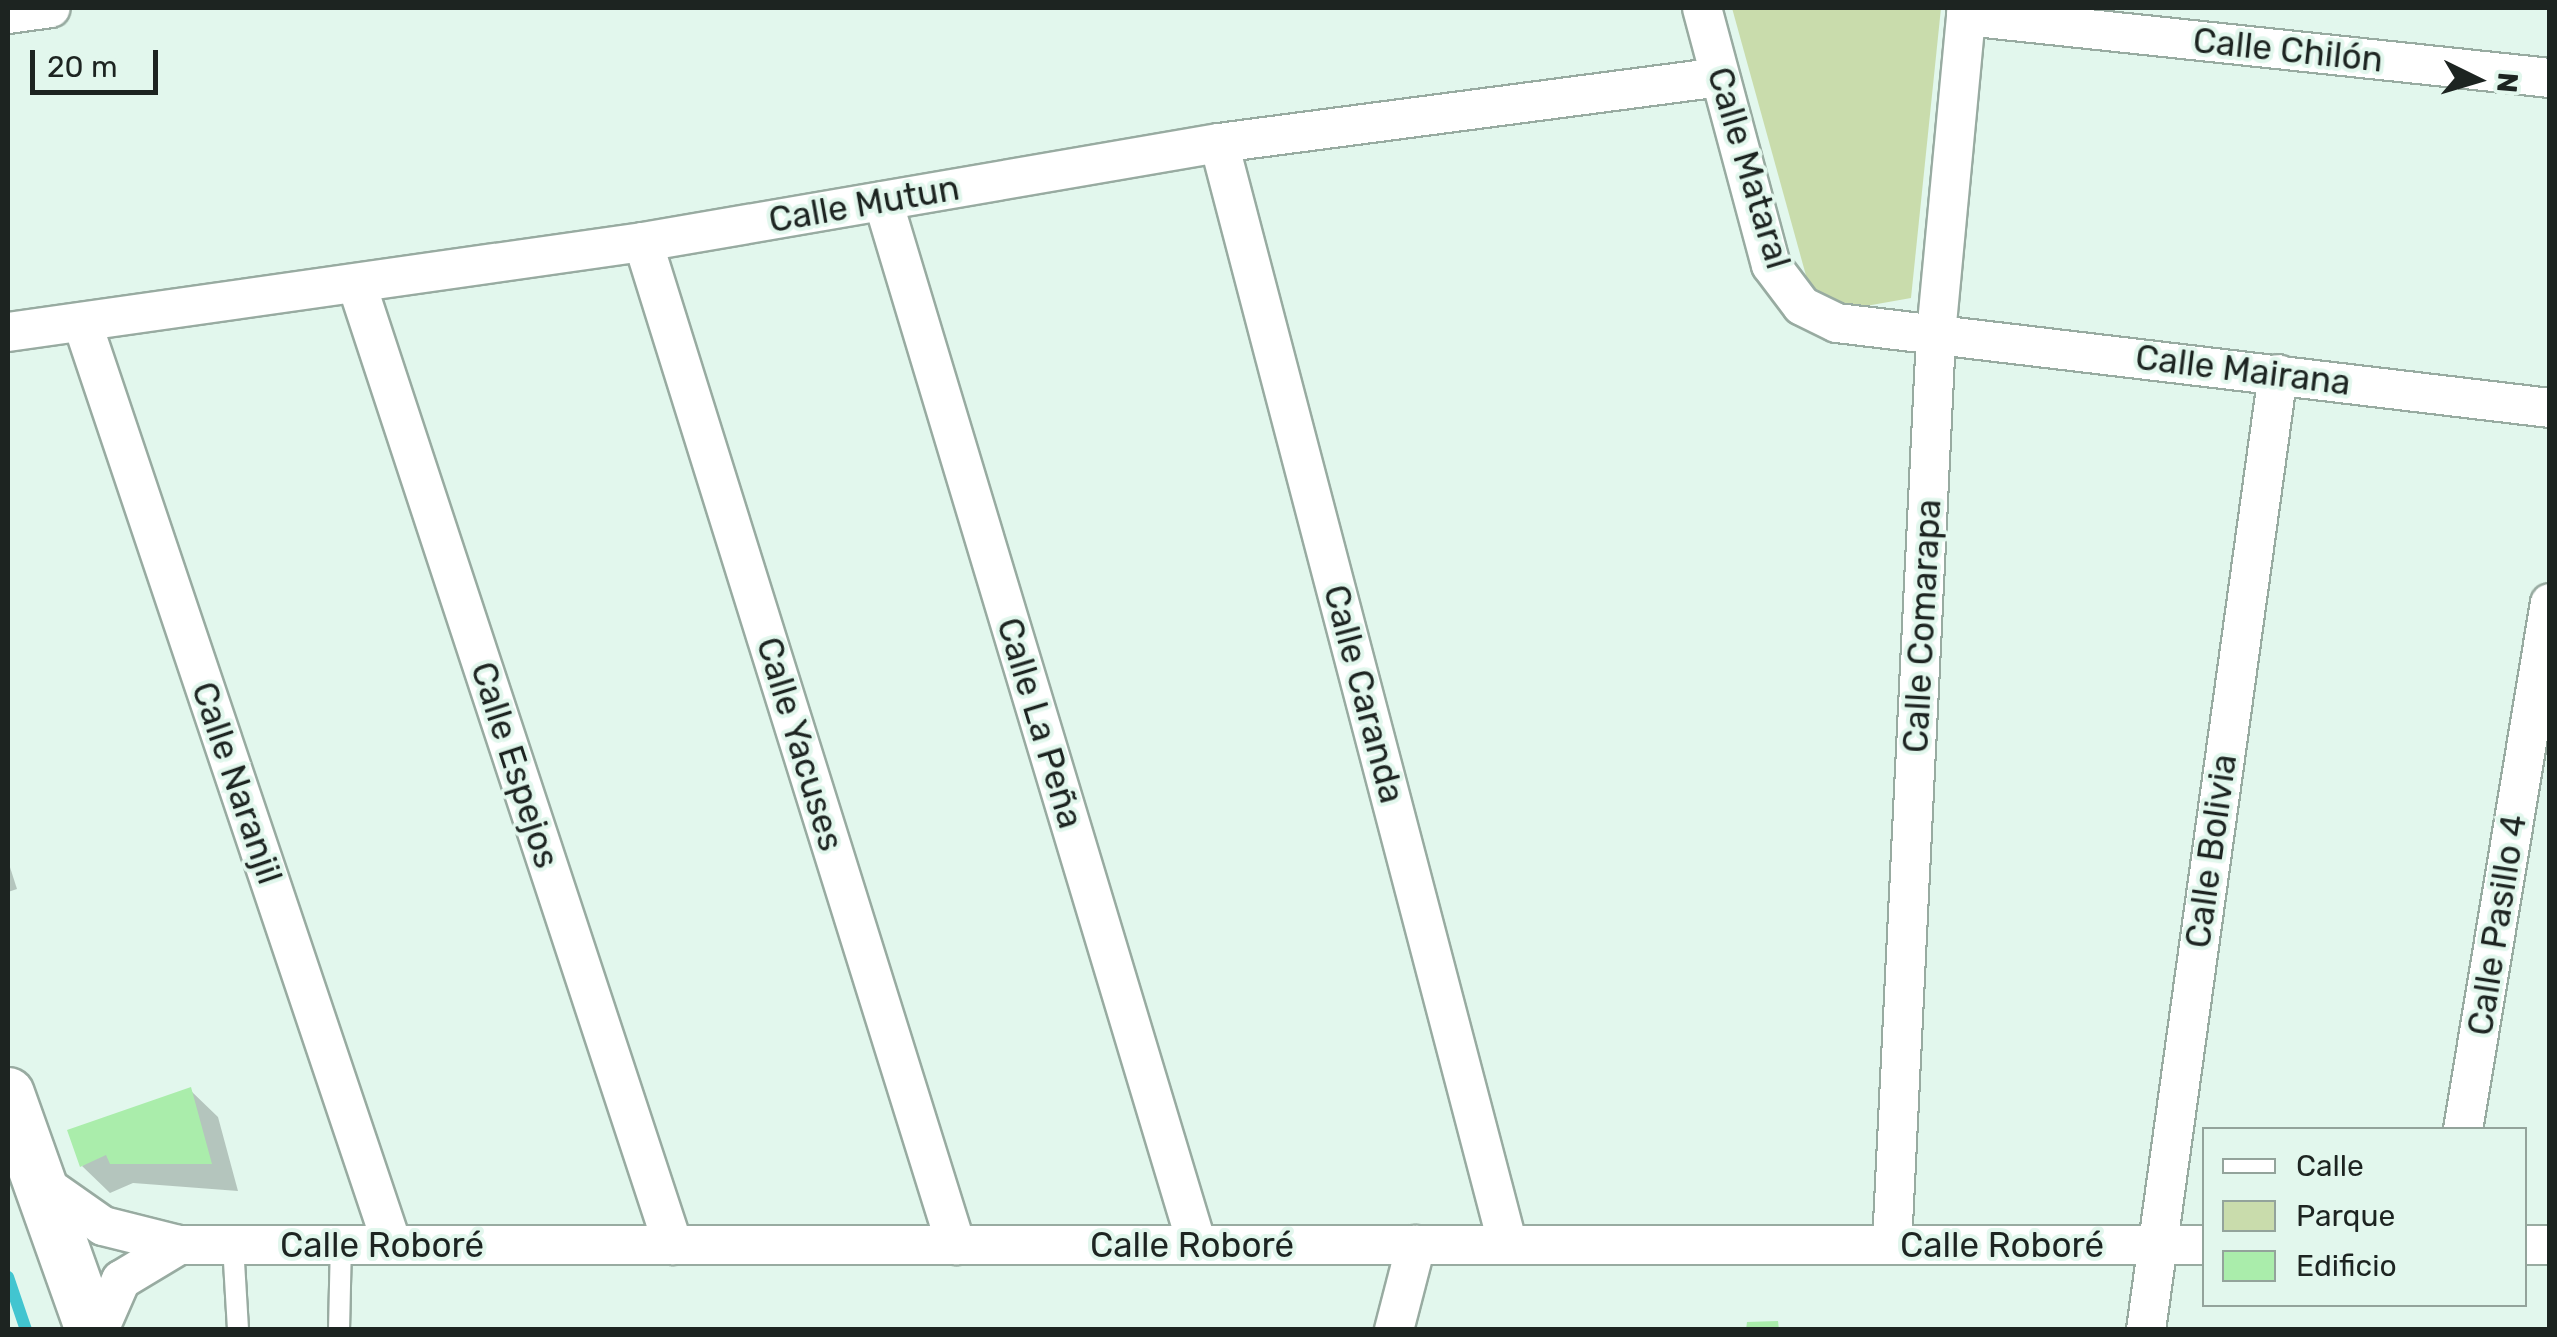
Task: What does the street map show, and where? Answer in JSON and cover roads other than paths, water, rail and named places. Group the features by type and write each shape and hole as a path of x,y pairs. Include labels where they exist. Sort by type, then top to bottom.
{"main road":[{"path":"8,1094 92,1330"}],"street":[{"path":"8,14 51,8"},
{"name":"Calle Mataral","path":"1702,8 1771,265 1802,306 1838,323 1936,334"},
{"name":"Calle Chilón","path":"1966,12 2550,78"},
{"name":"Calle Comarapa","path":"1892,1245 1936,334 1966,12"},
{"name":"Calle Mutun","path":"8,332 643,242 1219,143 1720,77"},
{"name":"Calle Caranda","path":"1219,143 1508,1245"},
{"name":"Calle La Peña","path":"883,201 1197,1244"},
{"name":"Calle Yacuses","path":"643,242 956,1245"},
{"name":"Calle Espejos","path":"357,285 674,1245"},
{"name":"Calle Naranjil","path":"82,322 392,1244"},
{"name":"Calle Mairana","path":"1936,334 2550,408"},
{"name":"Calle Bolivia","path":"2146,1330 2278,374"},
{"name":"Calle Pasillo 4","path":"2463,1127 2550,602"},
{"name":"Calle Roboré","path":"39,1181 103,1226 179,1245 2202,1246"},
{"path":"99,1330 120,1280 179,1245"},
{"path":"1394,1330 1416,1245"}],"lane":[{"path":"233,1245 238,1330"},
{"path":"339,1330 341,1245"}],"waterway":[{"path":"8,1277 26,1330"}]}
